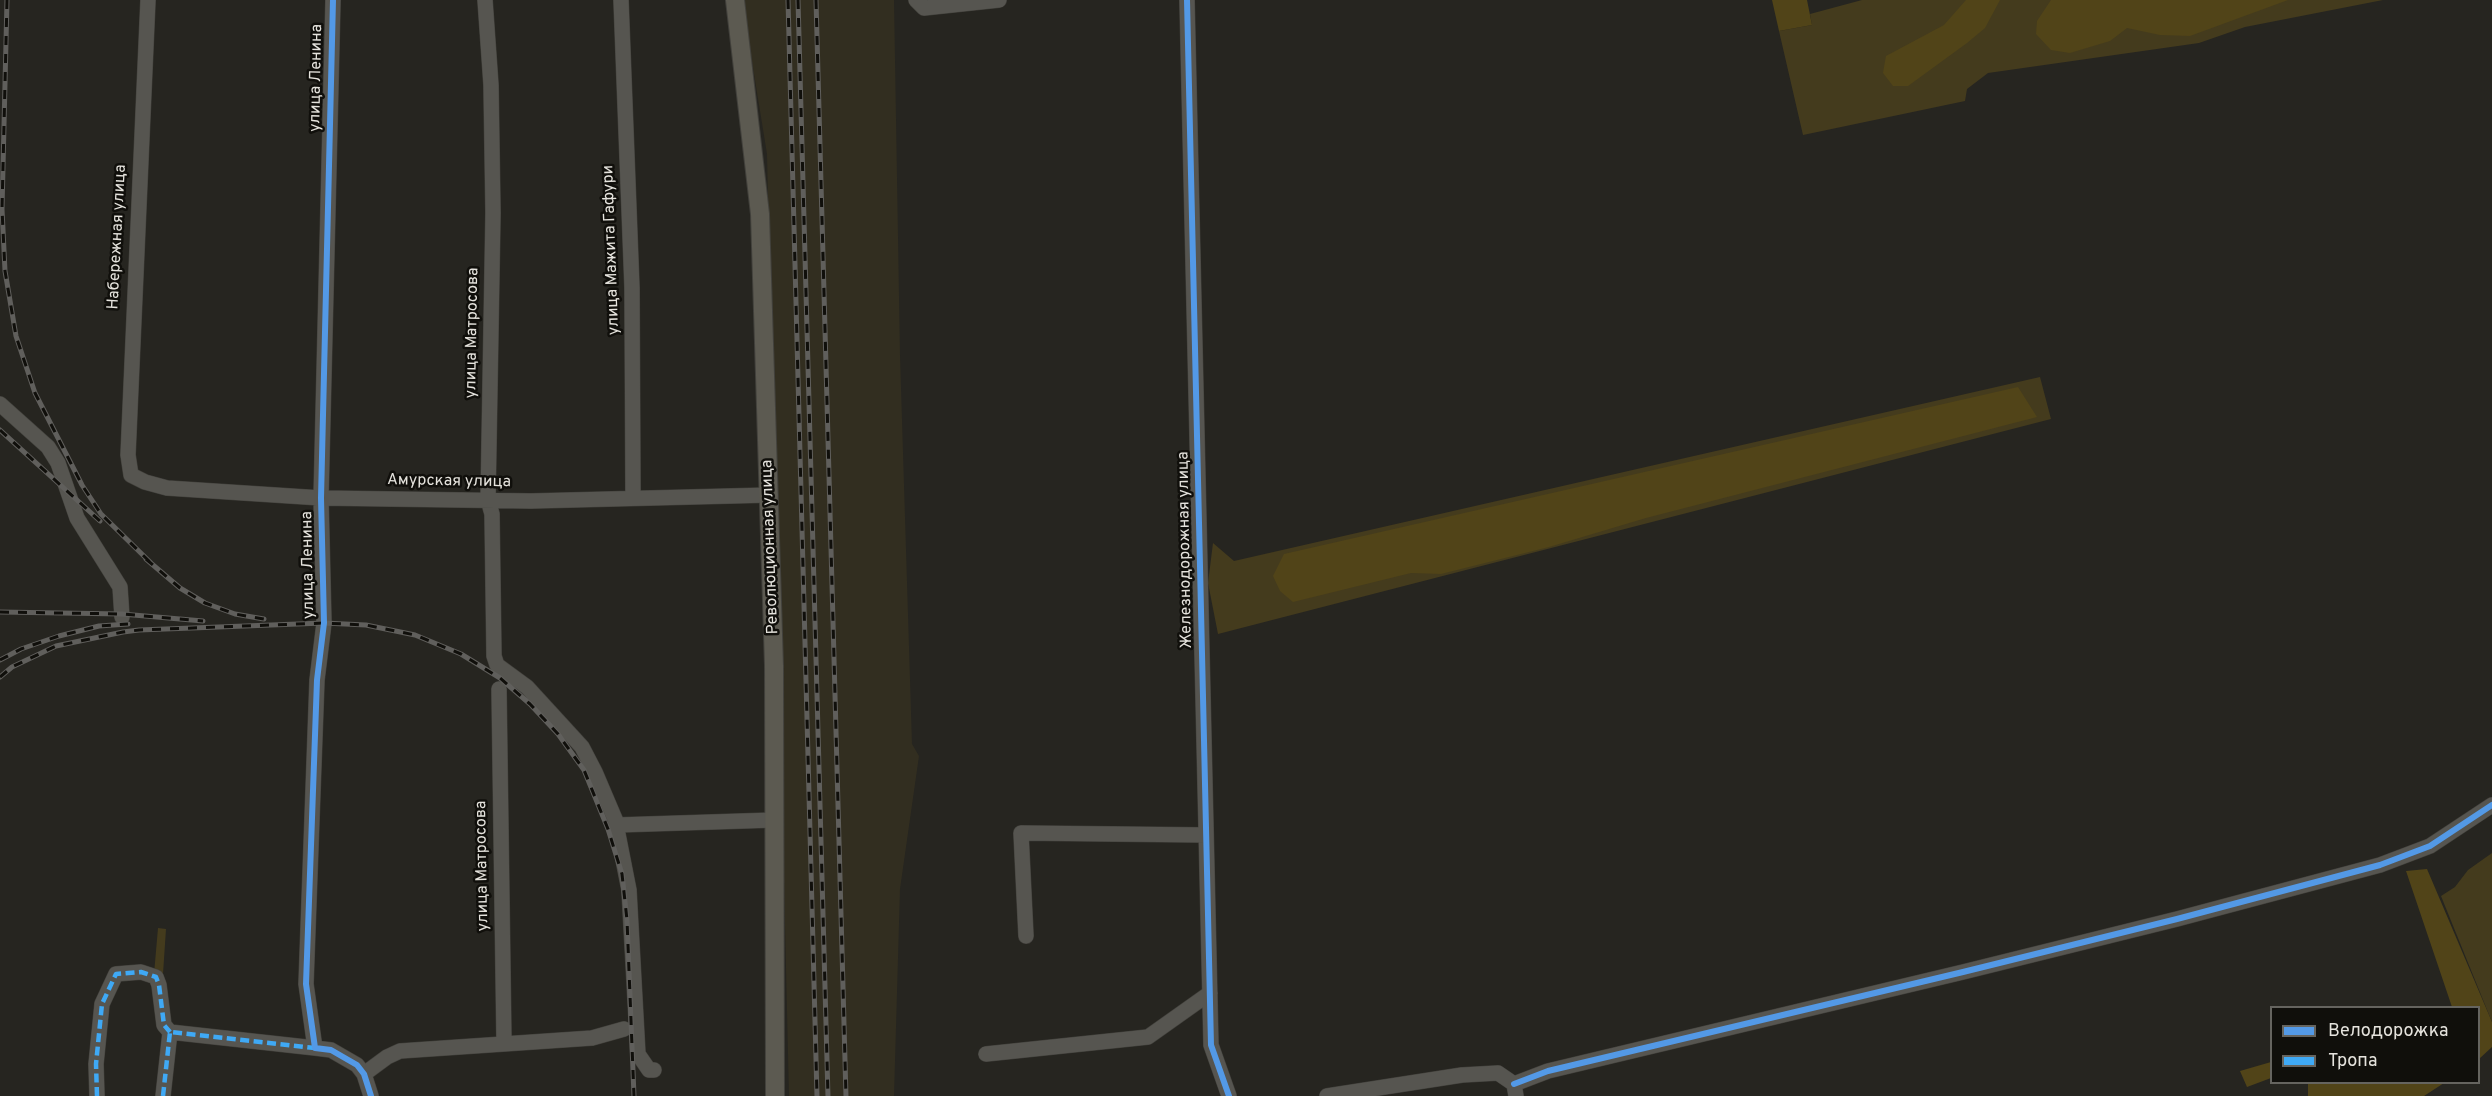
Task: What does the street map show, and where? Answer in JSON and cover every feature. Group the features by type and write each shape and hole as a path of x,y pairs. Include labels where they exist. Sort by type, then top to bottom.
{"main road":[{"name":"Революционная улица","path":"735,0 760,214 770,495 775,1096"}],"street":[{"name":"Набережная улица","path":"131,475 128,433 148,0"},
{"name":"улица Ленина","path":"315,1048 306,984 316,680 324,623 321,498 333,0"},
{"name":"улица Матросова","path":"485,0 491,85 493,213 488,500 492,514 494,656 497,665 527,687 582,747 617,825"},
{"name":"улица Мажита Гафури","path":"621,0 632,288 633,498"},
{"path":"916,0 924,8 999,0"},
{"name":"Железнодорожная улица","path":"1187,0 1211,1046 1229,1096"},
{"path":"0,404 48,447 58,464 77,518 120,587 122,617"},
{"name":"Амурская улица","path":"131,475 167,488 321,498 488,500 770,495"},
{"name":"улица Матросова","path":"499,689 504,1043"},
{"path":"1327,1096 1462,1075 1498,1073 1515,1090 1548,1071 2155,925 2380,865 2430,846 2492,805"},
{"path":"654,1070 649,1070 639,1054 629,890 617,825 774,820"},
{"path":"1026,936 1021,833 1206,835"},
{"path":"97,1096 96,1064 102,1004 116,974 141,972 156,977 164,1025 170,1032 331,1050 357,1065 364,1074 371,1096"},
{"path":"986,1054 1148,1037 1210,993"},
{"path":"364,1074 400,1052 592,1038 624,1029"},
{"path":"163,1096 170,1032"}],"shaded area":[{"path":"742,0 894,0 900,355 912,744 919,756 900,889 894,1096 789,1096 767,154"},
{"path":"1772,0 1807,0 1812,25 1779,31"},
{"path":"1862,0 2383,0 2245,27 2199,43 1988,73 1967,89 1965,101 1803,135 1779,31 1812,25 1810,14"},
{"path":"1966,0 2000,0 1985,28 1967,43 1908,86 1893,86 1883,73 1886,56 1944,25"},
{"path":"2051,0 2288,0 2190,36 2160,35 2127,28 2110,41 2070,53 2051,50 2036,34 2037,21"},
{"path":"2040,377 2051,419 1218,634 1208,583 1213,543 1234,561"},
{"path":"2018,387 2037,417 1646,518 1549,547 1441,574 1411,573 1293,602 1280,591 1273,576 1284,554"},
{"path":"2492,853 2492,1022 2441,896 2455,887 2468,870"},
{"path":"2427,869 2492,1022 2492,1047 2480,1058 2480,1006 2452,1006 2406,871"},
{"path":"158,928 166,929 163,974 154,974"},
{"path":"2270,1062 2270,1078 2247,1087 2240,1071"},
{"path":"2308,1084 2442,1084 2424,1096 2308,1096"}],"railway":[{"path":"7,0 2,209 5,271 16,336 35,393 82,485 101,514 151,563"},
{"path":"788,0 817,1096"},
{"path":"798,0 828,1096"},
{"path":"816,0 846,1096"},
{"path":"0,430 100,521"},
{"path":"146,559 180,588 205,603 235,614 264,619"},
{"path":"0,612 122,614 203,621"},
{"path":"0,677 12,667 56,646 123,632 324,623 366,625 415,635 461,654 500,678 530,704 558,734 584,770 608,829 622,874 627,920 634,1096"},
{"path":"0,660 21,649 59,636 99,626 128,624"}],"marked path":[{"path":"97,1096 96,1064 102,1004 116,974 141,972 156,977 164,1025 170,1032"},
{"path":"163,1096 170,1032 315,1048"}],"cycle path":[{"path":"333,0 321,498 324,623 317,680 306,984 315,1048 331,1050 357,1065 364,1074 371,1096"},
{"path":"1187,0 1211,1045 1229,1096"},
{"path":"1514,1084 1548,1071 1963,972 2177,919 2380,865 2430,846 2492,805"}]}
